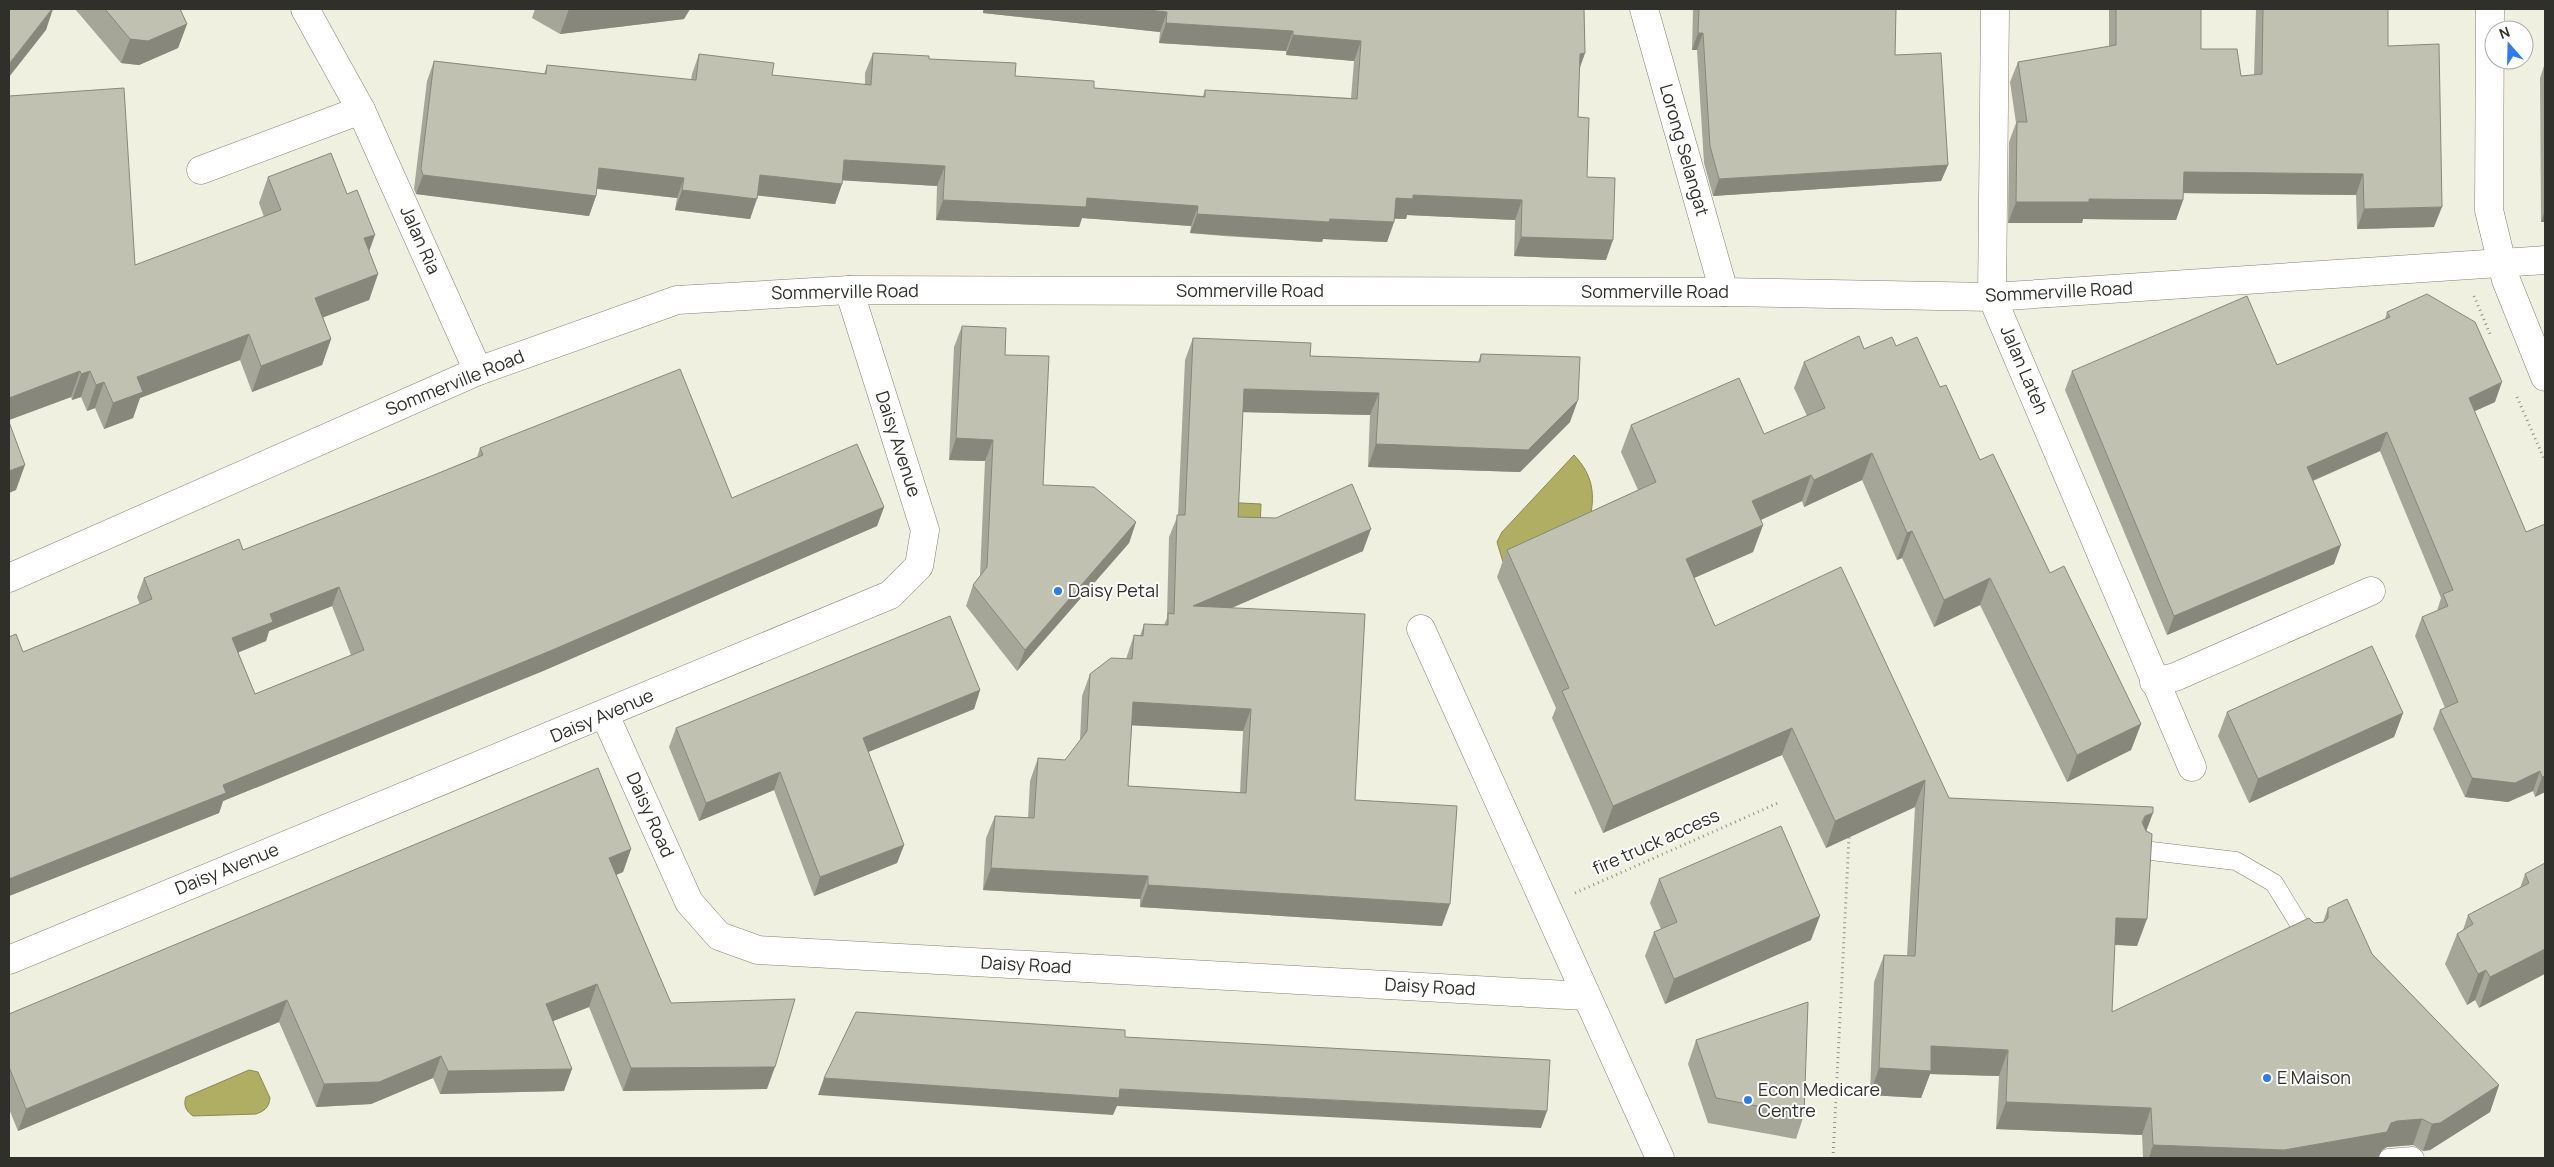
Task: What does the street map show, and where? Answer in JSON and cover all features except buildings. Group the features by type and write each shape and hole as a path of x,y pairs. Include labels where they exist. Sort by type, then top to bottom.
{"street":[{"name":"Jalan Ria","path":"305,9 361,110 478,371"},
{"name":"Lorong Selangat","path":"1644,9 1724,292"},
{"name":"Jalan Lateh","path":"1995,9 1992,297 2192,768"},
{"path":"2490,9 2489,210 2501,264 2545,377"},
{"path":"201,170 361,110"},
{"name":"Sommerville Road","path":"9,578 478,371 677,300 849,290 1724,292 1992,297 2545,260"},
{"name":"Daisy Avenue","path":"9,960 890,595 919,566 925,530 849,290"},
{"path":"2154,682 2175,677 2371,591"},
{"path":"1421,630 1585,996 1660,1158"},
{"name":"Daisy Road","path":"604,715 689,902 719,936 758,950 1585,996"}],"lane":[{"path":"2143,850 2236,861 2274,883 2309,940"},
{"path":"2388,1158 2413,1156 2415,1158"}],"path":[{"name":"fire truck access","path":"1545,906 1778,803"},
{"path":"1834,1158 1849,837"}],"shaded area":[{"path":"1574,455 1585,470 1591,486 1592,503 1589,522 1503,562 1497,542 1502,532"},
{"path":"1181,500 1261,504 1260,528"},
{"path":"249,1070 258,1072 270,1098 269,1104 264,1110 256,1114 193,1116 187,1110 185,1105 186,1097"}],"place":[{"name":"Daisy Petal","path":"1058,591"},
{"name":"E Maison","path":"2267,1078"},
{"name":"Econ Medicare Centre","path":"1748,1100"}]}
